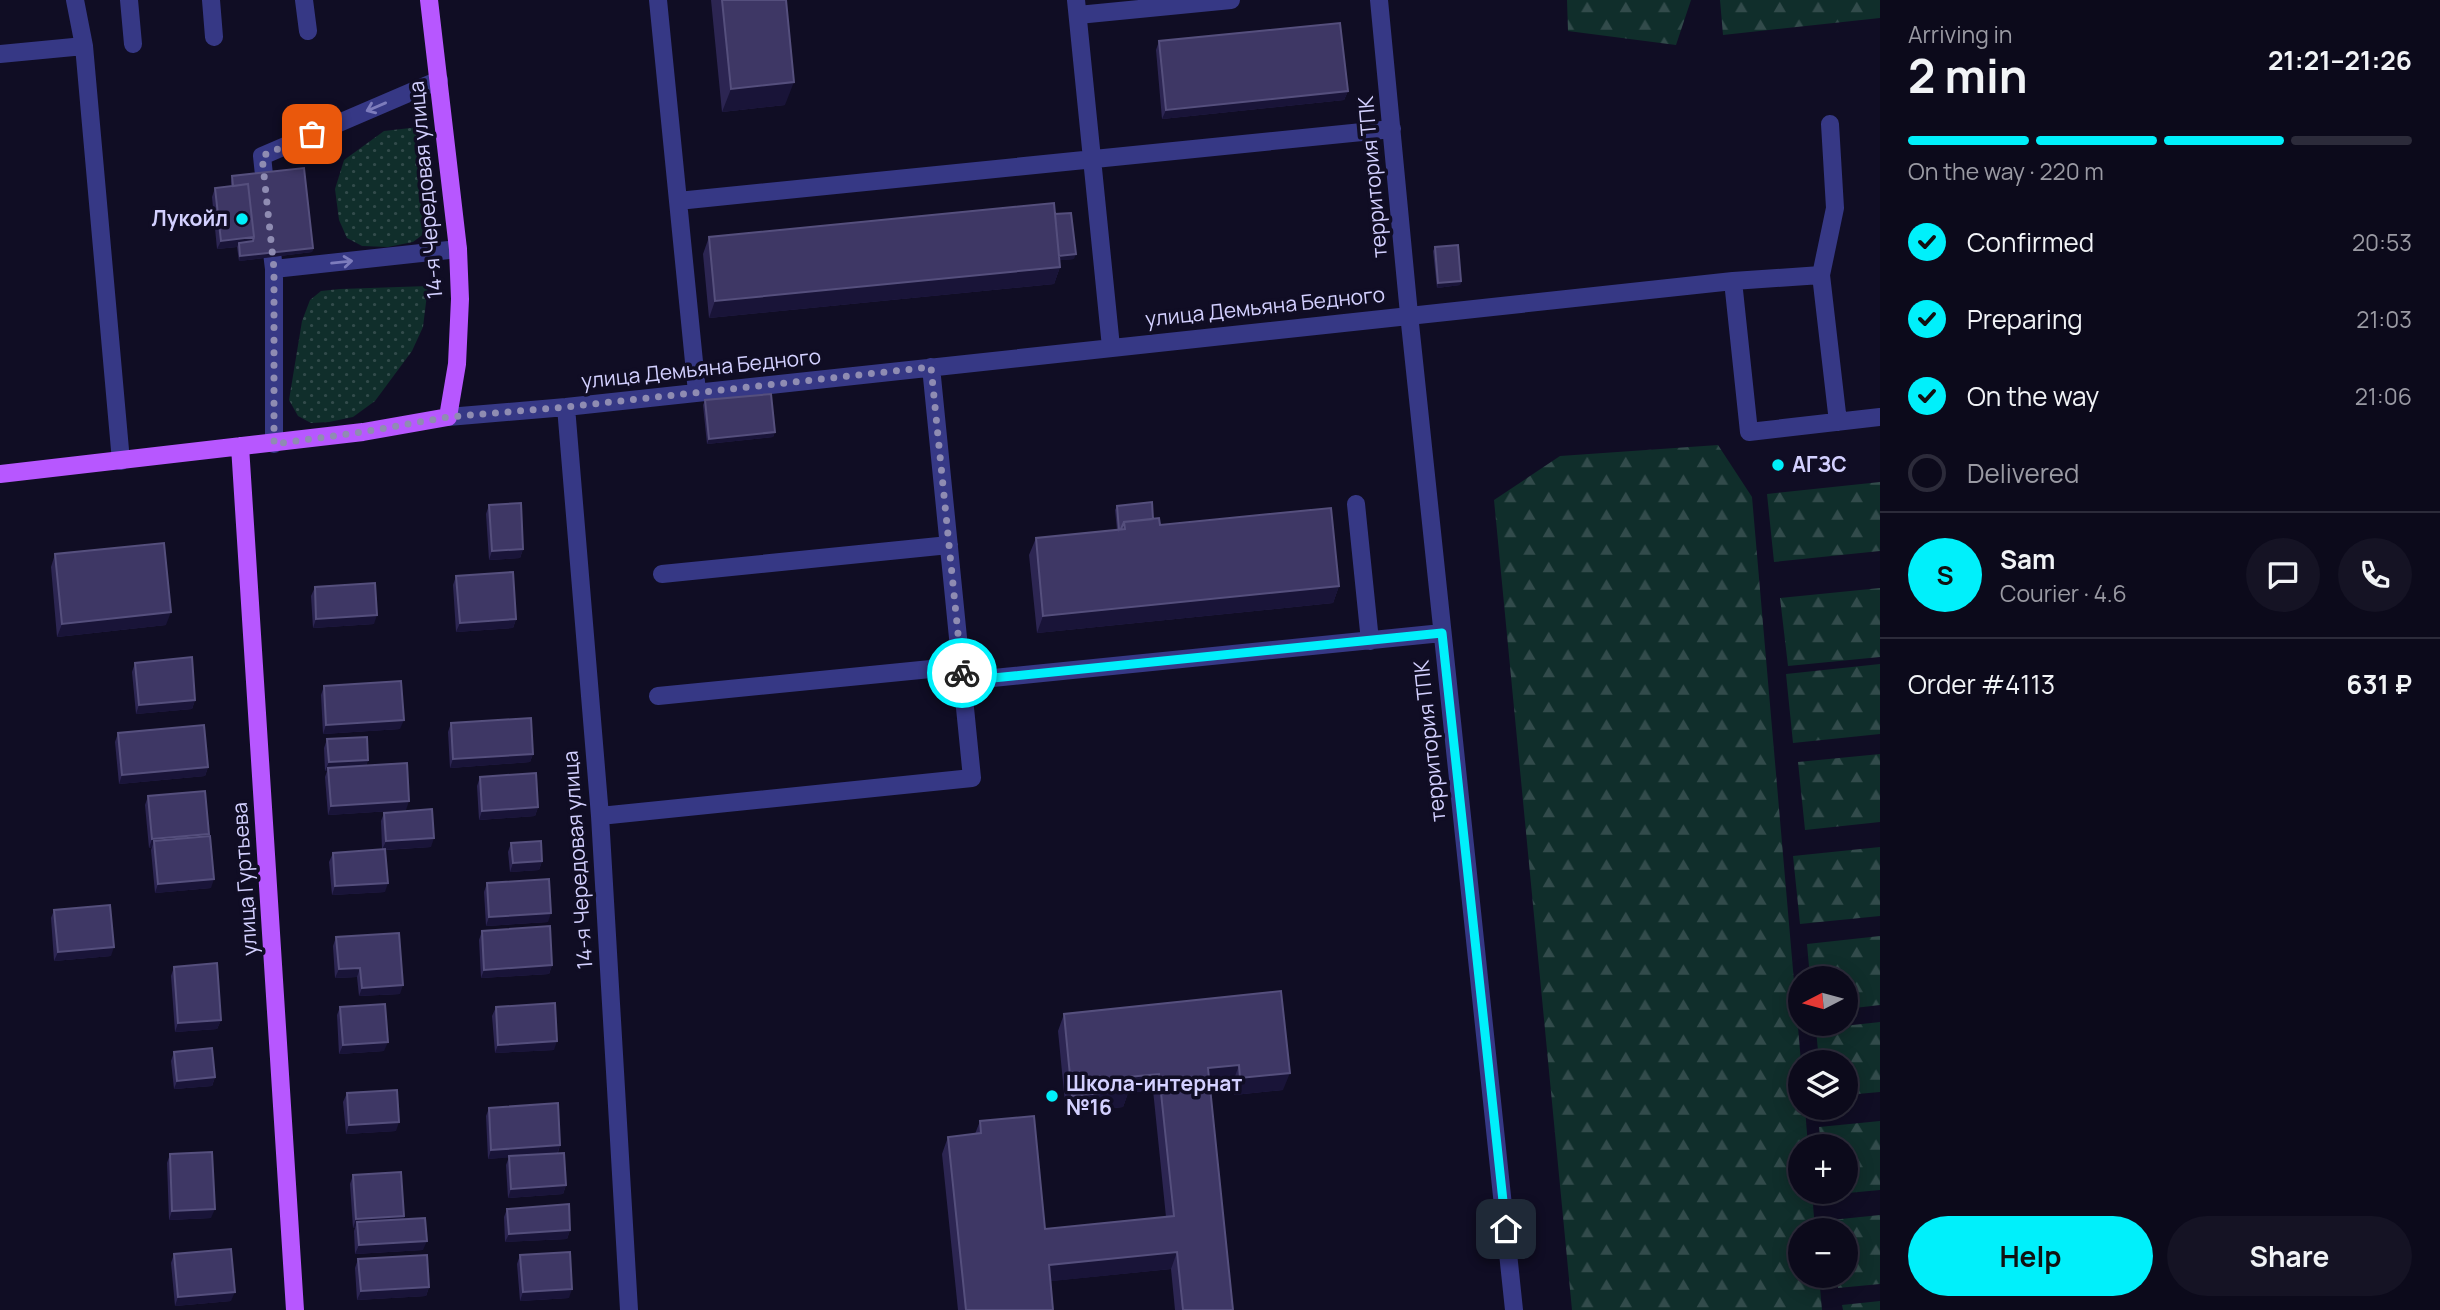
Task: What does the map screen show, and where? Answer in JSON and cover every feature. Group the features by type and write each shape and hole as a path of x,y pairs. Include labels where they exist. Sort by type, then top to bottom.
{"main road":[{"name":"14-я Чередовая улица","path":"429,0 458,249 460,299 457,364 448,417"},
{"name":"улица Демьяна Бедного","path":"0,474 274,444 448,417"},
{"name":"улица Гуртьева","path":"240,446 295,1310"}],"street":[{"path":"75,0 84,46 121,461"},
{"path":"129,0 134,44"},
{"path":"211,0 214,37"},
{"path":"304,0 307,31"},
{"path":"658,0 697,392"},
{"path":"1111,347 1077,8 1231,0"},
{"name":"территория ТПК","path":"1380,0 1409,314 1514,1310"},
{"path":"0,54 84,46"},
{"path":"274,444 274,269 262,156 439,80"},
{"path":"1830,124 1835,208 1821,275 1838,422"},
{"path":"678,201 1392,129"},
{"path":"274,269 458,249"},
{"name":"улица Демьяна Бедного","path":"448,417 566,407 1409,314 1732,281 1821,275"},
{"path":"1732,281 1749,432 1880,417"},
{"path":"600,816 972,778 931,367"},
{"name":"14-я Чередовая улица","path":"566,407 600,816 629,1310"},
{"path":"1356,504 1370,641"},
{"path":"662,574 949,545"},
{"path":"658,696 1370,641 1442,633"}],"green space":[{"path":"1567,0 1691,0 1676,45 1568,31"},
{"path":"1720,0 1880,0 1880,18 1723,35"},
{"path":"419,127 429,230 413,242 388,247 362,246 347,238 339,220 335,189 344,160 384,131"},
{"path":"428,286 423,327 412,351 375,401 353,417 329,422 311,423 298,416 289,400 302,321 310,300 321,291"},
{"path":"1718,445 1752,497 1793,966 1788,966 1788,1036 1799,1036 1800,1050 1788,1050 1788,1120 1806,1120 1807,1134 1788,1134 1788,1204 1813,1204 1814,1218 1788,1218 1788,1288 1820,1288 1822,1310 1572,1310 1494,500 1560,456"},
{"path":"1880,482 1880,551 1774,562 1767,494"},
{"path":"1880,588 1880,657 1788,666 1780,598"},
{"path":"1880,664 1880,734 1793,743 1786,674"},
{"path":"1880,754 1880,822 1805,830 1798,762"},
{"path":"1880,847 1880,916 1800,924 1793,856"},
{"path":"1880,936 1880,1005 1858,1008 1858,966 1809,966 1807,944"},
{"path":"1880,1022 1880,1092 1858,1094 1858,1050 1818,1050 1817,1036 1858,1036 1858,1024"},
{"path":"1880,1121 1880,1190 1858,1192 1858,1134 1820,1134 1819,1127"},
{"path":"1880,1215 1880,1284 1858,1286 1858,1218 1851,1218"},
{"path":"1880,1301 1880,1310 1843,1310 1842,1305"}],"building":[{"path":"722,0 786,0 794,82 731,89"},
{"path":"1340,23 1348,91 1166,110 1159,41"},
{"path":"304,168 313,248 240,256 239,243 253,241 254,237 248,184 233,186 232,176"},
{"path":"248,184 254,237 221,241 215,188"},
{"path":"1054,203 1060,267 715,301 709,237"},
{"path":"1071,213 1076,254 1059,256 1055,214"},
{"path":"1458,245 1461,281 1438,283 1435,247"},
{"path":"771,394 775,432 709,439 705,400"},
{"path":"1152,502 1153,519 1124,522 1119,530 1117,506"},
{"path":"521,503 523,549 492,551 489,505"},
{"path":"1331,508 1339,586 1043,616 1036,538 1125,529 1124,522 1159,518 1160,525"},
{"path":"164,543 171,612 62,624 55,554"},
{"path":"513,572 516,619 460,623 456,576"},
{"path":"375,583 377,615 316,619 315,587"},
{"path":"192,657 195,700 139,705 135,663"},
{"path":"401,681 404,720 326,725 324,686"},
{"path":"531,718 533,754 453,759 451,723"},
{"path":"204,725 208,767 122,775 118,733"},
{"path":"367,737 368,760 329,762 327,739"},
{"path":"407,763 409,801 331,806 328,768"},
{"path":"536,773 538,807 482,811 480,777"},
{"path":"205,791 209,834 152,839 148,796"},
{"path":"432,809 434,838 386,841 384,813"},
{"path":"210,836 214,879 158,884 154,841"},
{"path":"541,841 542,861 513,863 511,843"},
{"path":"385,849 388,883 335,886 333,853"},
{"path":"549,879 551,913 489,917 487,883"},
{"path":"110,905 114,947 58,952 54,910"},
{"path":"550,926 552,965 484,970 482,931"},
{"path":"399,933 403,985 362,988 360,968 339,969 336,937"},
{"path":"217,963 221,1020 178,1023 174,967"},
{"path":"1281,991 1290,1073 1240,1078 1239,1065 1208,1068 1233,1310 1183,1310 1177,1252 1049,1265 1053,1310 966,1310 948,1137 981,1133 980,1121 1034,1116 1045,1229 1174,1216 1159,1074 1128,1077 1129,1090 1072,1096 1064,1014"},
{"path":"555,1003 557,1041 498,1045 496,1007"},
{"path":"385,1004 388,1042 343,1045 340,1007"},
{"path":"212,1048 215,1077 177,1081 174,1052"},
{"path":"397,1090 399,1122 349,1125 347,1093"},
{"path":"558,1103 560,1145 491,1150 489,1108"},
{"path":"212,1152 215,1209 172,1211 170,1154"},
{"path":"564,1153 566,1185 511,1189 509,1156"},
{"path":"401,1172 404,1216 356,1219 353,1175"},
{"path":"569,1204 570,1230 509,1234 507,1209"},
{"path":"425,1218 427,1241 359,1245 357,1222"},
{"path":"231,1249 235,1292 178,1297 174,1254"},
{"path":"570,1252 572,1289 523,1292 520,1255"},
{"path":"427,1255 429,1287 361,1291 358,1259"}],"way so far":[{"path":"312,134 262,156 274,269 274,444 448,417 566,407 931,367 962,673"}],"place":[{"name":"Лукойл","path":"242,219"},
{"name":"АГЗС","path":"1778,465"},
{"name":"Школа-интернат №16","path":"1052,1096"}],"route":[{"path":"962,673 963,681 1442,633 1506,1229"}]}
